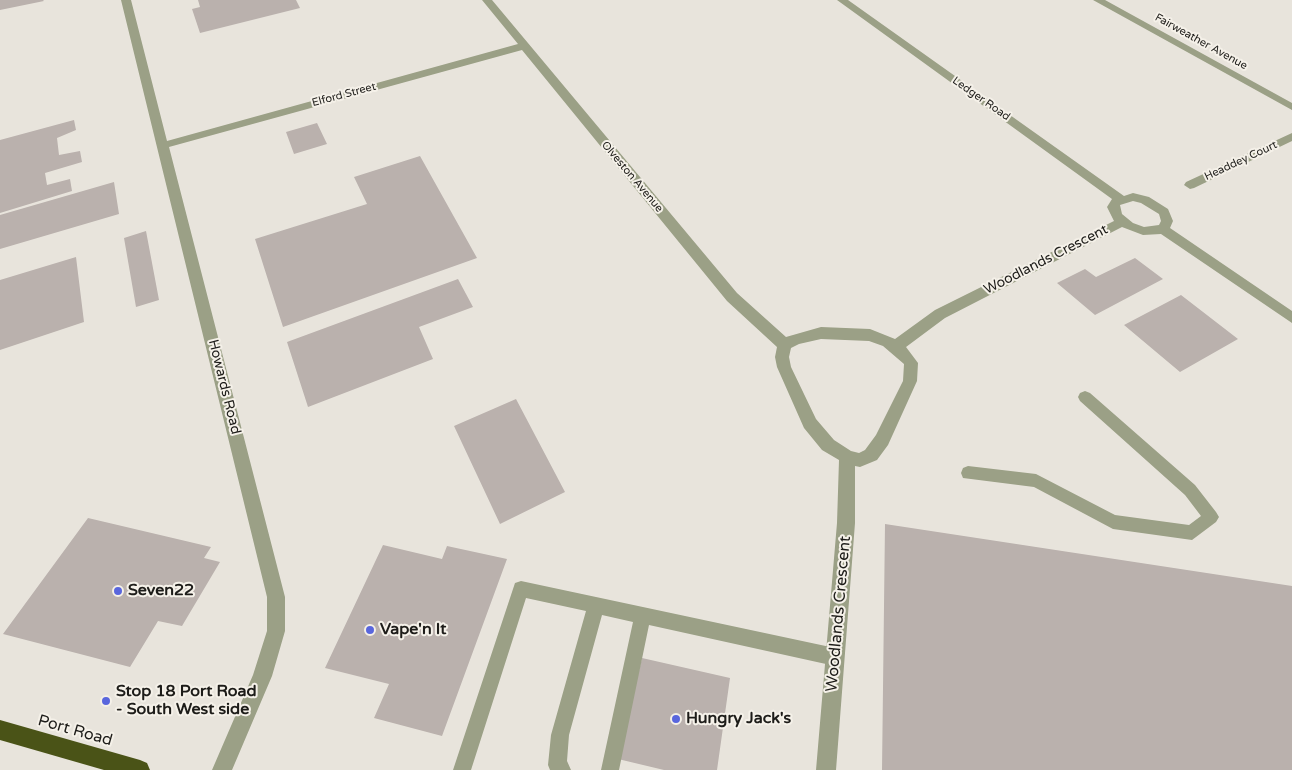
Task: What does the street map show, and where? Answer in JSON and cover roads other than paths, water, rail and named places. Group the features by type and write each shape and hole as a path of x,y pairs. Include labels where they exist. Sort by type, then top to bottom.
{"highway":[{"name":"Port Road","path":"0,730 140,770"}],"street":[{"name":"Howards Road","path":"126,0 164,145 276,597 276,631 262,676 222,770"},
{"name":"Olveston Avenue","path":"487,0 732,297 785,345"},
{"name":"Ledger Road","path":"842,0 1120,199"},
{"name":"Fairweather Avenue","path":"1098,0 1292,107"},
{"name":"Elford Street","path":"164,145 524,46"},
{"name":"Headdey Court","path":"1190,185 1292,137"},
{"path":"1163,229 1167,221 1164,212 1155,204 1133,197 1120,199 1113,208 1116,216 1122,222 1143,231 1163,229 1292,318"},
{"name":"Woodlands Crescent","path":"895,347 940,314 1122,222"},
{"path":"821,333 870,335 895,347 911,363 910,381 882,440 872,455 860,460 847,457 828,445 810,423 784,367 782,357 785,345 795,339 821,333"},
{"name":"Woodlands Crescent","path":"826,770 846,523 847,457"}],"lane":[{"path":"968,473 1036,481 1113,522 1192,533 1211,517 1190,490 1085,397"},
{"path":"462,770 521,589 834,657"},
{"path":"562,770 557,765 560,735 596,604"},
{"path":"610,770 643,615"}],"place":[{"name":"Seven22","path":"118,591"},
{"name":"Vape'n It","path":"370,630"},
{"name":"Stop 18 Port Road - South West side","path":"106,701"},
{"name":"Hungry Jack's","path":"676,719"}]}
